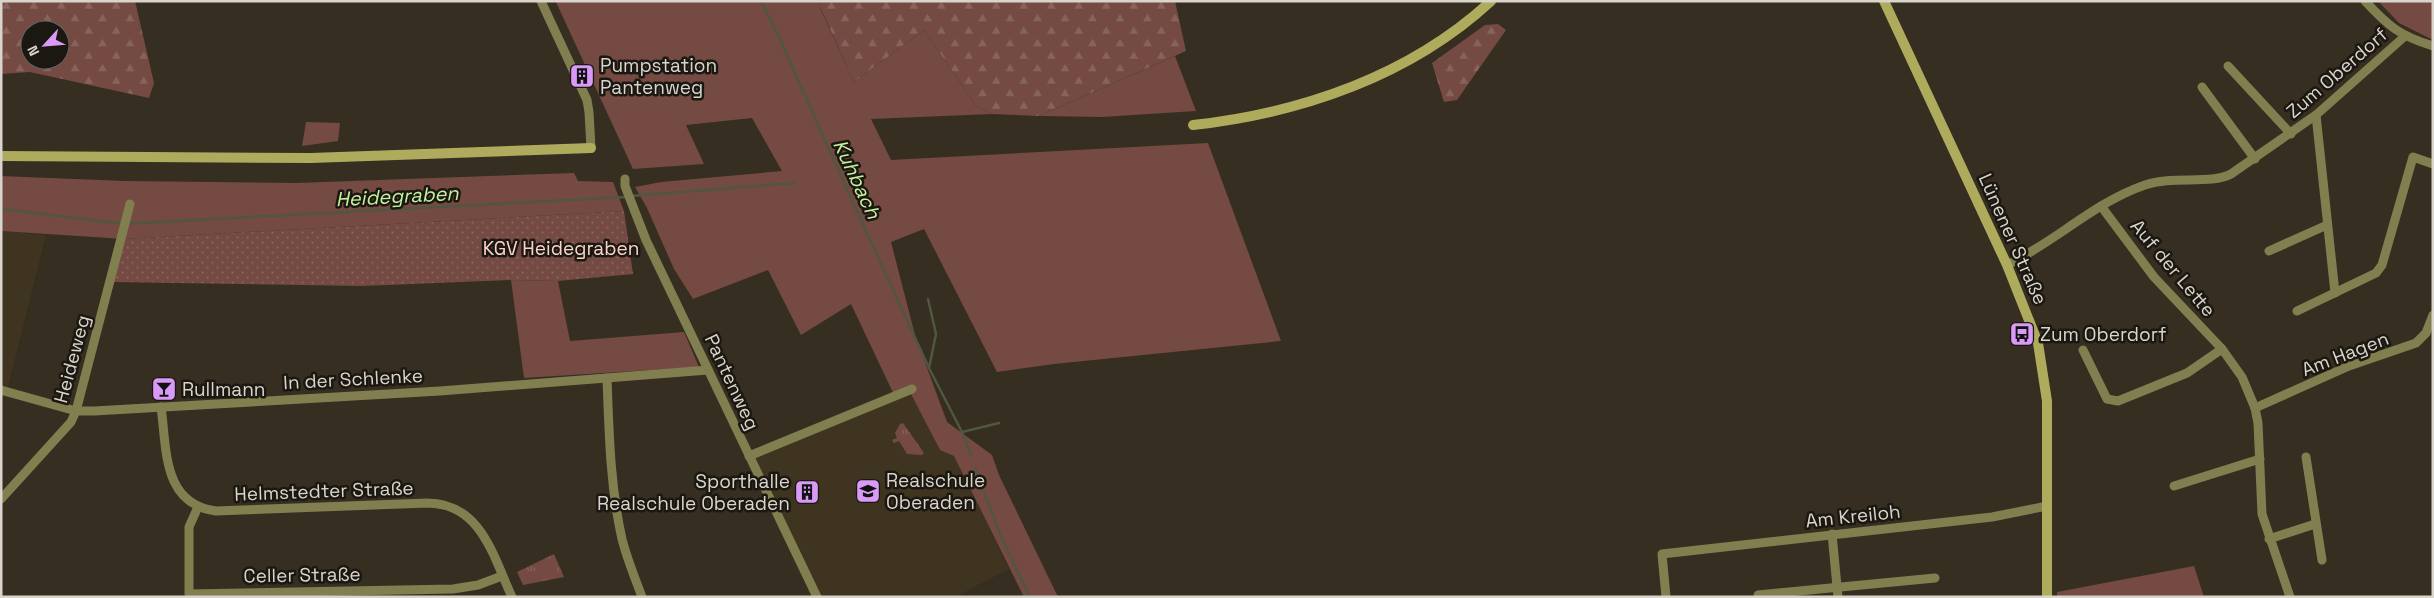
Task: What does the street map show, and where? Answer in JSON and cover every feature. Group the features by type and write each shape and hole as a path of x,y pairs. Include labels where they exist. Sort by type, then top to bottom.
{"main road":[{"path":"1193,125 1272,113 1315,101 1344,90 1424,50 1491,1"},
{"name":"Lünener Straße","path":"1884,1 2007,265 2033,328 2044,375 2047,401 2047,597"},
{"path":"1,156 311,158 591,148"}],"street":[{"path":"541,1 586,100 589,112 591,148"},
{"path":"2365,1 2381,19 2404,36 2433,46"},
{"name":"Zum Oberdorf","path":"2007,265 2030,253 2102,206 2144,185 2160,180 2226,177 2316,115 2404,36"},
{"name":"Zum Oberdorf","path":"2228,66 2291,134"},
{"path":"2202,87 2254,159"},
{"path":"2316,115 2335,293"},
{"path":"2297,311 2376,273 2382,265 2413,157 2433,164"},
{"name":"Pantenweg","path":"625,179 626,189 646,240 817,597"},
{"name":"Heideweg","path":"1,499 71,422 76,411 130,204"},
{"name":"Auf der Lette","path":"2102,206 2154,277 2222,349 2242,378 2255,408 2260,459 2262,514 2290,597"},
{"path":"2269,251 2327,225"},
{"name":"Am Hagen","path":"2255,408 2349,366 2410,346 2426,333 2433,314"},
{"path":"2083,350 2107,398 2118,401 2187,372 2222,349"},
{"name":"In der Schlenke","path":"1,390 76,411 440,391 708,370"},
{"path":"607,378 610,448 616,509 629,563 642,597"},
{"path":"749,456 912,389"},
{"path":"161,407 172,478 179,492 198,507"},
{"path":"2306,457 2322,560"},
{"path":"2174,486 2260,459"},
{"name":"Helmstedter Straße","path":"198,507 216,511 440,503 451,506 469,517 483,536 512,597"},
{"name":"Am Kreiloh","path":"1666,597 1662,554 1992,517 2046,506"},
{"name":"Celler Straße","path":"198,507 189,527 189,594 436,589 478,585 502,576"},
{"path":"2269,539 2315,524"},
{"path":"1832,534 1838,597"},
{"path":"1758,595 1935,578"}],"shaded area":[{"path":"1,231 46,235 7,391 1,389"},
{"name":"Realschule Oberaden","path":"911,393 940,450 954,455 1009,569 955,597 816,597 749,458"}],"green space":[{"path":"1,1 135,1 154,83 149,98 30,72 1,74"},
{"path":"821,1 820,8 854,82 924,30 976,106 992,114 871,119 891,160 1208,143 1281,341 1054,364 997,372 924,229 891,242 915,335 947,422 992,455 999,475 1058,597 1024,597 954,456 940,450 911,394 896,399 851,304 801,335 768,270 693,299 674,269 647,208 635,187 661,182 782,171 752,118 686,125 704,164 633,169 556,2"},
{"path":"821,1 1175,1 1186,51 1039,116 992,114 976,106 924,30 854,82 820,7"},
{"path":"2378,1 2433,1 2433,40 2399,23"},
{"path":"1498,24 1506,30 1457,100 1444,102 1432,63 1485,25"},
{"path":"1175,56 1196,111 1102,117 1039,116"},
{"path":"306,122 340,123 338,141 302,146"},
{"path":"574,173 578,181 613,182 624,211 124,239 1,231 1,176 124,181 296,183"},
{"name":"KGV Heidegraben","path":"624,211 633,274 558,281 511,280 362,286 113,282 124,239"},
{"path":"511,280 558,281 570,341 684,332 699,367 524,378"},
{"path":"903,423 924,453 922,455 907,454 899,441 894,443 892,440 897,438 895,433 900,424"},
{"path":"554,554 564,577 523,585 517,572"},
{"path":"2194,566 2204,597 2057,597 2057,592"}],"waterway":[{"name":"Kuhbach","path":"761,1 929,368 962,432 971,455"},
{"name":"Heidegraben","path":"631,196 795,183"},
{"name":"Heidegraben","path":"1,209 116,223 139,223 626,197"},
{"name":"Kuhbach","path":"928,299 936,334 929,368"},
{"name":"Kuhbach","path":"962,432 999,423"},
{"name":"Kuhbach","path":"975,468 1002,539 1030,597"}],"place":[{"name":"Pumpstation Pantenweg","path":"582,76"},
{"name":"Zum Oberdorf","path":"2022,334"},
{"name":"Rullmann","path":"164,389"},
{"name":"Realschule Oberaden","path":"868,491"},
{"name":"Sporthalle Realschule Oberaden","path":"807,492"}]}
